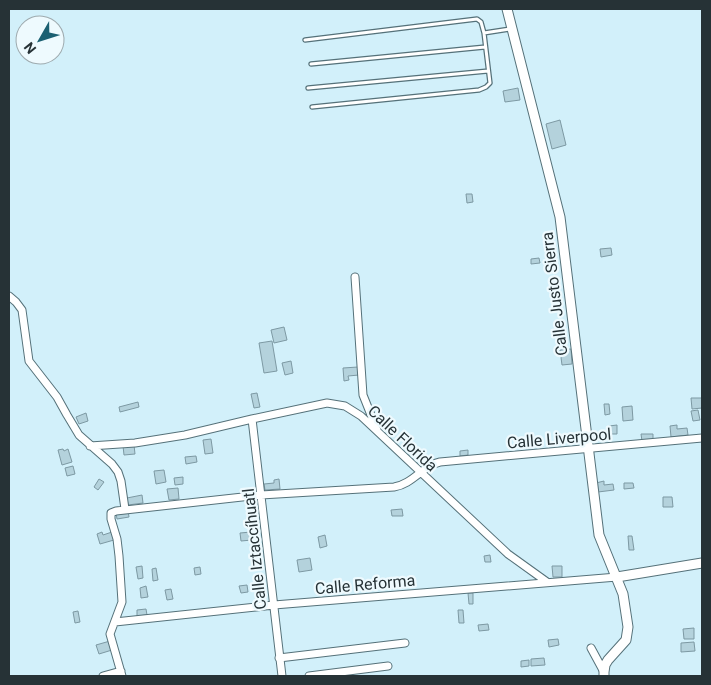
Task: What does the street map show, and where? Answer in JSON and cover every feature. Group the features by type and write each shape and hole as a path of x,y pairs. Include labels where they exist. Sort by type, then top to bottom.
{"street":[{"name":"Calle Justo Sierra","path":"507,9 560,217 599,535 623,594 628,628 626,640 608,660 604,674"},
{"path":"355,277 363,395 378,433"},
{"path":"9,296 22,310 29,361 56,396 80,435 112,464 118,472 125,509"},
{"name":"Calle Florida","path":"90,446 135,443 185,435 252,418 327,404 345,406 360,416 508,554 548,582"},
{"name":"Calle Iztaccíhuatl","path":"252,418 282,676"},
{"name":"Calle Liverpool","path":"115,622 122,602 117,539 111,520 111,513 125,509 262,495 394,487 406,484 433,464 440,462 702,438"},
{"path":"617,577 702,563"},
{"name":"Calle Reforma","path":"115,622 274,606 617,577"},
{"path":"103,676 121,674 110,634 115,622"},
{"path":"279,658 405,643"},
{"path":"591,648 604,674"},
{"path":"308,676 388,666"}],"lane":[{"path":"305,40 477,19 481,22 484,33 490,83 478,90 312,107"},
{"path":"484,33 511,29"},
{"path":"311,64 485,47"},
{"path":"308,88 488,71"}],"building":[{"path":"518,88 520,100 505,102 503,91"},
{"path":"560,120 566,145 552,149 546,124"},
{"path":"466,194 472,194 473,202 467,203"},
{"path":"611,248 612,255 601,257 600,249"},
{"path":"539,258 540,263 531,264 531,259"},
{"path":"284,327 287,340 274,343 271,330"},
{"path":"272,341 277,371 264,373 259,343"},
{"path":"571,349 572,364 562,365 560,350"},
{"path":"291,361 293,373 285,375 282,363"},
{"path":"358,367 359,375 348,376 349,380 344,381 343,368"},
{"path":"257,393 260,407 254,408 251,394"},
{"path":"691,398 702,398 702,408 692,409"},
{"path":"138,402 139,407 120,412 119,407"},
{"path":"604,404 609,404 610,414 605,415"},
{"path":"632,406 633,420 623,421 622,407"},
{"path":"698,410 700,420 693,421 691,411"},
{"path":"86,413 88,421 79,424 76,417"},
{"path":"617,425 617,434 610,434 609,426"},
{"path":"677,425 677,429 687,428 688,435 671,437 670,426"},
{"path":"641,434 653,434 653,440 642,441"},
{"path":"211,439 213,453 205,454 203,440"},
{"path":"134,445 135,454 124,455 123,446"},
{"path":"63,449 64,451 68,449 72,462 62,465 58,450"},
{"path":"468,450 468,455 460,456 460,451"},
{"path":"196,456 197,462 186,464 185,457"},
{"path":"73,466 75,474 67,476 65,468"},
{"path":"164,470 166,482 156,484 154,471"},
{"path":"183,477 183,484 175,485 174,478"},
{"path":"99,479 104,482 98,490 94,487"},
{"path":"279,479 280,489 265,490 264,484 274,483 274,480"},
{"path":"604,481 604,485 613,484 614,490 598,492 596,483"},
{"path":"624,483 633,483 634,488 624,489"},
{"path":"178,488 179,499 169,500 167,489"},
{"path":"142,495 143,503 128,505 127,498"},
{"path":"663,497 672,497 673,507 663,507"},
{"path":"402,509 403,516 392,516 391,510"},
{"path":"128,511 129,517 117,519 116,513"},
{"path":"102,532 103,535 112,532 114,540 100,544 97,534"},
{"path":"251,532 252,540 241,541 240,533"},
{"path":"325,535 327,546 320,548 318,537"},
{"path":"628,536 632,536 634,550 629,550"},
{"path":"490,555 491,562 485,562 484,556"},
{"path":"310,558 312,570 299,572 297,560"},
{"path":"142,566 143,578 138,579 136,567"},
{"path":"552,566 562,566 562,577 553,577"},
{"path":"200,567 201,574 195,575 194,568"},
{"path":"156,568 158,580 153,581 152,569"},
{"path":"247,585 248,592 241,593 239,586"},
{"path":"146,586 148,597 141,598 140,588"},
{"path":"171,589 173,599 167,600 165,590"},
{"path":"468,593 473,593 473,604 469,604"},
{"path":"146,609 147,615 137,616 137,610"},
{"path":"458,610 463,610 464,623 459,623"},
{"path":"78,611 80,622 75,623 73,612"},
{"path":"488,624 489,630 479,631 478,625"},
{"path":"694,628 694,639 684,639 683,629"},
{"path":"558,639 559,645 549,647 548,640"},
{"path":"110,641 112,650 99,654 96,645"},
{"path":"694,642 695,651 681,652 681,643"},
{"path":"544,658 545,665 531,666 531,659"},
{"path":"529,660 529,666 521,667 521,661"}]}
